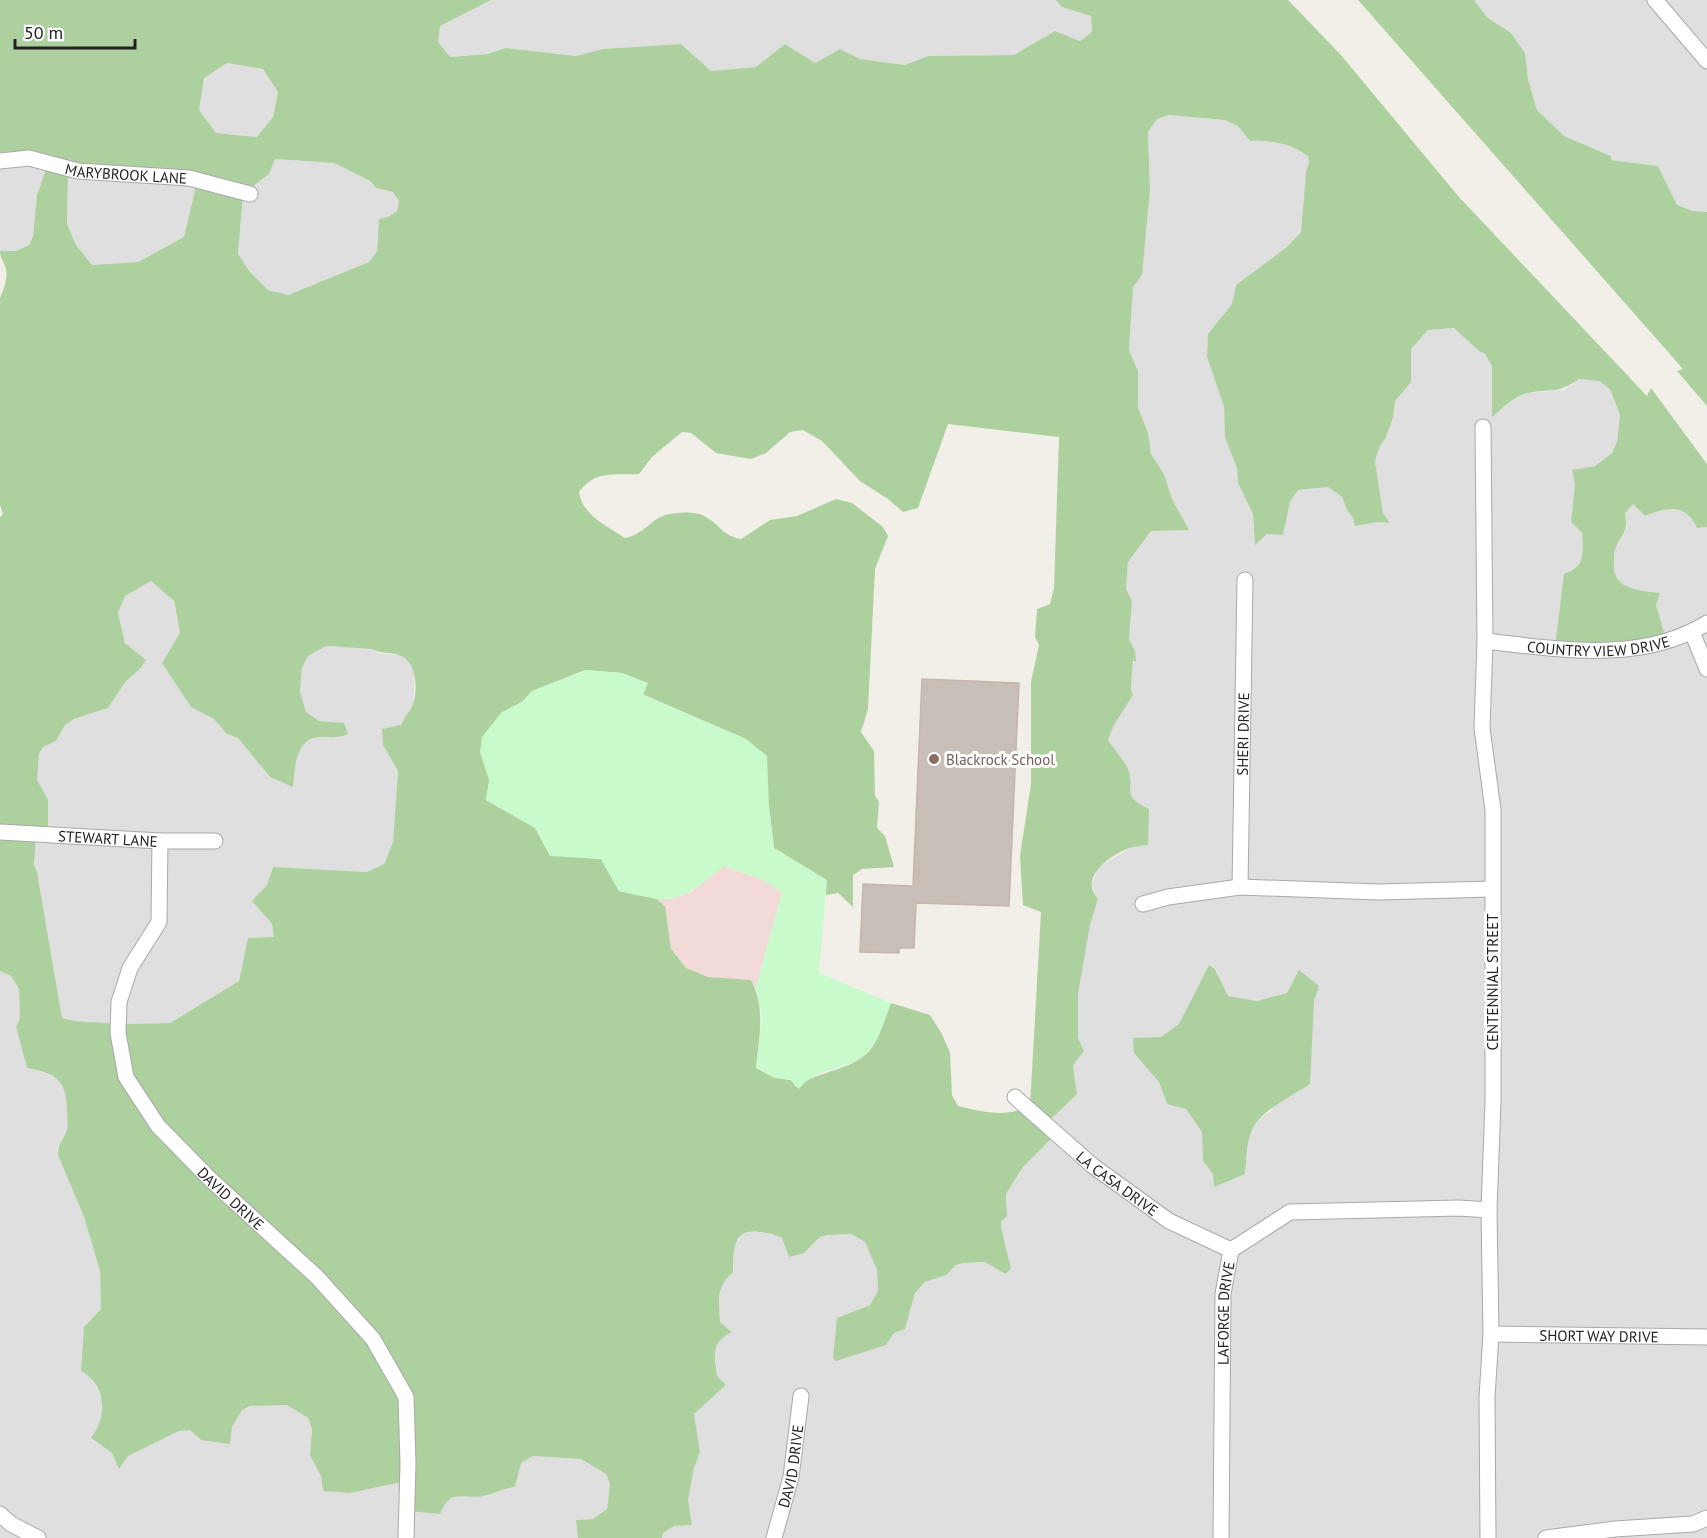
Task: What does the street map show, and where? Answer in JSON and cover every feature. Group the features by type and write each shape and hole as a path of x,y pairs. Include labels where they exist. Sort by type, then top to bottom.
{"street":[{"path":"1655,0 1704,52"},
{"name":"MARYBROOK LANE","path":"0,161 29,158 78,171 189,178 250,194"},
{"name":"CENTENNIAL STREET","path":"1483,428 1485,641 1482,728 1493,810 1493,1101 1489,1210 1491,1334 1488,1397 1488,1538"},
{"name":"SHERI DRIVE","path":"1240,887 1245,580"},
{"name":"COUNTRY VIEW DRIVE","path":"1485,641 1572,651 1638,649 1692,632 1707,623"},
{"path":"1692,632 1707,669"},
{"name":"STEWART LANE","path":"0,832 215,842"},
{"name":"DAVID DRIVE","path":"160,841 159,922 130,968 120,1002 118,1033 126,1077 158,1126 210,1179 317,1277 373,1339 406,1397 408,1463 406,1538"},
{"path":"1143,904 1168,897 1240,887 1378,892 1492,889"},
{"name":"LA CASA DRIVE","path":"1015,1097 1093,1166 1169,1221 1231,1251"},
{"name":"LAFORGE DRIVE","path":"1221,1538 1223,1294 1231,1251 1290,1212 1489,1210"},
{"name":"SHORT WAY DRIVE","path":"1491,1334 1707,1337"},
{"name":"DAVID DRIVE","path":"774,1538 791,1477 801,1395"},
{"path":"0,1514 11,1524 38,1538"},
{"path":"1546,1538 1615,1529 1693,1524 1707,1518"}],"shaded area":[{"path":"491,0 1056,0 1062,7 1091,16 1092,32 1080,41 1055,31 1014,55 928,56 905,65 860,59 840,49 815,63 785,44 756,67 711,71 681,44 603,49 576,56 506,48 487,54 450,57 438,42 440,26"},
{"path":"1474,0 1707,0 1707,212 1693,211 1677,205 1658,166 1611,160 1610,155 1564,136 1537,110 1528,79 1525,53 1511,33 1488,18"},
{"path":"227,63 263,69 278,92 273,117 257,137 216,133 199,110 204,78"},
{"path":"1169,115 1225,120 1238,126 1250,141 1273,140 1299,149 1308,156 1301,232 1287,247 1236,285 1232,304 1208,335 1207,357 1224,407 1225,437 1237,469 1238,483 1253,514 1255,544 1267,534 1283,535 1290,502 1298,490 1328,487 1342,497 1355,526 1378,522 1390,523 1383,513 1375,461 1393,418 1395,401 1411,382 1411,349 1428,330 1454,328 1485,354 1513,399 1527,393 1564,390 1579,379 1599,381 1610,389 1620,415 1617,442 1612,453 1595,466 1572,470 1575,484 1571,522 1582,533 1583,557 1575,570 1665,636 1655,605 1660,593 1629,589 1617,581 1613,568 1615,549 1627,529 1625,513 1633,504 1645,516 1662,508 1683,511 1693,518 1697,528 1707,527 1707,1538 662,1538 663,1533 689,1516 688,1500 694,1468 700,1452 694,1414 726,1385 717,1376 715,1350 722,1336 732,1332 720,1322 718,1292 733,1272 734,1248 740,1236 750,1231 777,1235 804,1253 820,1237 827,1235 851,1234 865,1242 877,1270 878,1291 870,1305 837,1318 886,1345 894,1333 905,1329 915,1293 925,1282 946,1275 957,1265 963,1263 985,1262 1005,1274 1011,1269 1001,1227 1001,1221 1007,1217 1006,1194 1023,1167 1056,1134 1048,1122 1077,1094 1073,1065 1078,1038 1078,994 1090,925 1098,899 1092,883 1099,867 1130,848 1136,803 1129,793 1129,770 1108,740 1114,725 1133,695 1131,689 1135,651 1129,639 1132,601 1126,589 1128,562 1151,531 1188,529 1172,499 1164,474 1151,454 1148,433 1138,407 1138,371 1129,350 1133,287 1142,274 1150,191 1148,132 1157,119","holes":["1209,965 1216,969 1227,996 1257,1001 1319,986 1273,1109 1256,1122 1249,1139 1245,1174 1213,1174 1203,1161 1203,1132 1186,1109 1167,1104 1159,1082 1161,1037 1179,1024"]},
{"path":"275,159 334,163 370,181 376,188 393,192 399,201 397,211 379,219 377,251 369,262 288,295 268,290 249,271 238,255 243,194 269,174"},
{"path":"0,160 48,164 37,195 33,236 28,245 16,251 0,251"},
{"path":"68,170 197,181 184,237 138,262 92,265 76,245 67,224"},
{"path":"151,581 173,600 180,633 162,663 191,707 214,719 227,734 238,738 270,777 293,786 297,756 304,743 316,737 339,738 344,723 319,721 306,712 300,691 302,668 308,656 326,646 372,649 378,653 400,655 411,663 415,676 413,704 401,725 383,745 398,771 393,842 384,864 367,872 273,867 267,885 252,901 272,924 274,937 248,938 239,981 170,1023 123,1024 74,1021 62,1018 34,865 36,834 48,800 36,780 39,754 43,746 56,741 65,725 74,719 108,708 126,681 140,669 146,660 125,643 118,613 125,596"},
{"path":"723,866 761,879 782,892 756,988 751,980 708,977 686,968 671,949 665,906 655,899 670,899 691,892"},
{"path":"0,971 11,976 19,989 20,1018 16,1027 27,1068 58,1079 67,1093 67,1130 57,1151 84,1217 100,1271 101,1309 84,1327 92,1376 102,1401 103,1413 98,1429 91,1439 112,1453 119,1468 128,1456 179,1431 190,1430 201,1440 232,1427 242,1410 250,1406 288,1405 308,1418 312,1429 310,1455 321,1476 322,1490 350,1493 408,1481 445,1502 457,1495 482,1496 503,1488 514,1487 521,1463 533,1456 581,1459 606,1474 610,1484 607,1509 593,1519 576,1520 578,1538 0,1538"}],"green space":[{"path":"0,0 491,0 440,26 438,42 450,57 487,54 506,48 576,56 603,49 681,44 711,71 756,67 785,44 815,63 840,49 860,59 905,65 928,56 1014,55 1055,31 1080,41 1092,32 1091,16 1062,7 1056,0 1288,0 1341,55 1459,197 1647,396 1651,388 1707,464 1707,527 1697,528 1687,514 1675,509 1645,516 1633,504 1625,513 1626,529 1615,550 1614,571 1621,583 1628,587 1660,593 1656,605 1665,640 1555,647 1564,574 1580,563 1583,553 1582,533 1571,522 1575,484 1572,470 1595,466 1612,453 1617,442 1620,415 1610,389 1599,381 1579,379 1559,389 1518,397 1492,417 1492,366 1485,354 1454,328 1428,330 1411,349 1411,382 1395,401 1393,418 1375,461 1383,513 1390,523 1378,522 1355,526 1342,497 1328,487 1298,490 1290,502 1283,535 1267,534 1255,545 1253,514 1238,483 1237,469 1225,437 1224,407 1207,357 1208,334 1232,304 1236,285 1287,247 1301,232 1308,156 1280,143 1250,141 1238,126 1225,120 1169,115 1157,119 1148,132 1150,191 1142,275 1133,287 1129,350 1138,371 1138,407 1148,433 1151,454 1164,474 1172,499 1189,530 1151,531 1128,562 1126,589 1132,601 1129,639 1135,651 1136,662 1133,661 1131,689 1133,695 1114,725 1108,740 1128,769 1131,795 1134,800 1149,809 1148,845 1131,847 1122,851 1106,861 1094,875 1093,891 1098,899 1090,925 1078,994 1078,1038 1084,1051 1073,1065 1077,1094 1048,1122 1056,1134 1023,1167 1006,1194 1007,1217 1001,1221 1001,1227 1011,1269 1005,1274 985,1262 956,1265 946,1275 925,1282 915,1293 905,1329 894,1333 886,1345 836,1361 833,1358 837,1318 870,1305 878,1291 877,1270 865,1242 851,1234 827,1235 820,1237 804,1253 789,1257 782,1238 759,1232 743,1234 734,1250 733,1272 723,1284 719,1295 720,1322 732,1332 720,1340 716,1350 717,1376 726,1385 694,1414 700,1452 694,1468 688,1500 692,1525 674,1526 663,1533 662,1538 578,1538 576,1520 593,1519 607,1509 610,1484 606,1474 581,1459 533,1456 521,1463 515,1487 483,1496 453,1497 448,1500 440,1514 409,1511 407,1481 350,1493 323,1491 321,1476 310,1455 312,1429 308,1418 287,1405 250,1406 242,1410 232,1427 230,1444 201,1440 190,1430 179,1431 128,1456 119,1469 112,1453 91,1438 100,1420 102,1402 96,1384 81,1371 84,1327 101,1309 100,1271 84,1217 58,1155 67,1127 65,1091 52,1076 27,1068 16,1027 20,1018 19,989 11,976 0,971 0,517 3,514 0,505 0,298 6,282 6,274 0,251 16,251 29,245 33,236 37,195 48,164 0,159","holes":["227,63 263,69 278,92 273,117 257,137 216,133 199,110 204,78","275,159 334,163 370,181 376,188 393,192 399,201 397,211 379,219 377,251 369,262 288,295 268,290 249,271 238,254 243,194 269,174","68,171 197,181 184,237 138,262 92,265 76,245 67,224","948,424 1059,437 1054,588 1050,604 1037,609 1035,637 1039,645 1031,682 1031,784 1020,856 1023,905 1041,912 1030,1106 1012,1112 985,1112 958,1106 952,1095 950,1053 930,1015 891,1003 873,1046 857,1061 805,1081 796,1087 791,1080 775,1078 756,1068 760,1012 759,1001 751,980 708,977 686,968 671,949 665,906 654,897 619,891 601,859 550,855 535,828 486,800 501,713 522,702 532,691 585,670 622,673 647,683 642,694 746,739 769,807 774,848 826,880 826,895 838,893 853,907 853,875 862,869 894,867 885,836 877,828 879,802 875,796 874,751 861,732 868,709 875,569 888,536 883,527 852,503 836,499 797,516 770,520 741,539 725,533 706,517 686,513 665,515 637,534 625,538 590,513 581,500 579,492 598,477 613,474 639,474 652,457 682,432 691,433 716,453 751,459 766,453 790,432 803,430 822,441 860,481 903,512 918,508","151,581 174,601 180,633 162,663 191,707 214,719 227,734 238,738 270,777 293,787 298,756 306,743 320,737 337,737 348,734 344,723 319,721 306,712 300,691 302,668 308,656 326,646 372,649 399,655 405,658 413,669 416,683 413,704 401,725 382,729 383,745 398,771 393,842 384,864 367,872 273,867 267,885 252,901 272,924 274,937 248,938 239,981 170,1023 123,1024 74,1021 62,1018 34,865 36,835 48,831 48,800 37,780 39,754 43,747 56,741 65,725 74,719 108,708 126,681 140,669 146,660 125,643 118,613 125,596"]},
{"path":"1358,0 1474,0 1488,18 1511,33 1525,53 1528,79 1537,110 1564,136 1611,156 1611,160 1658,166 1677,205 1693,211 1707,212 1707,406 1677,371 1683,369"},
{"path":"586,670 622,673 648,683 643,695 746,739 767,756 769,807 774,848 827,880 819,973 891,1003 878,1038 864,1055 855,1061 815,1076 799,1089 791,1080 775,1078 756,1068 762,1018 756,988 782,892 761,879 724,866 693,890 676,898 657,899 619,891 601,859 550,856 535,828 486,800 489,780 480,752 482,737 501,713 522,702 532,691"},
{"path":"1209,965 1215,969 1228,996 1257,1001 1287,993 1299,970 1319,986 1314,1001 1310,1084 1274,1107 1256,1123 1249,1141 1245,1174 1214,1187 1213,1174 1203,1161 1202,1132 1186,1109 1167,1104 1159,1082 1134,1053 1133,1038 1161,1037 1179,1024"}],"building":[{"path":"922,679 1019,683 1009,906 916,903 914,948 899,948 899,953 860,952 863,884 913,886"}],"place":[{"name":"Blackrock School","path":"934,759"}]}
